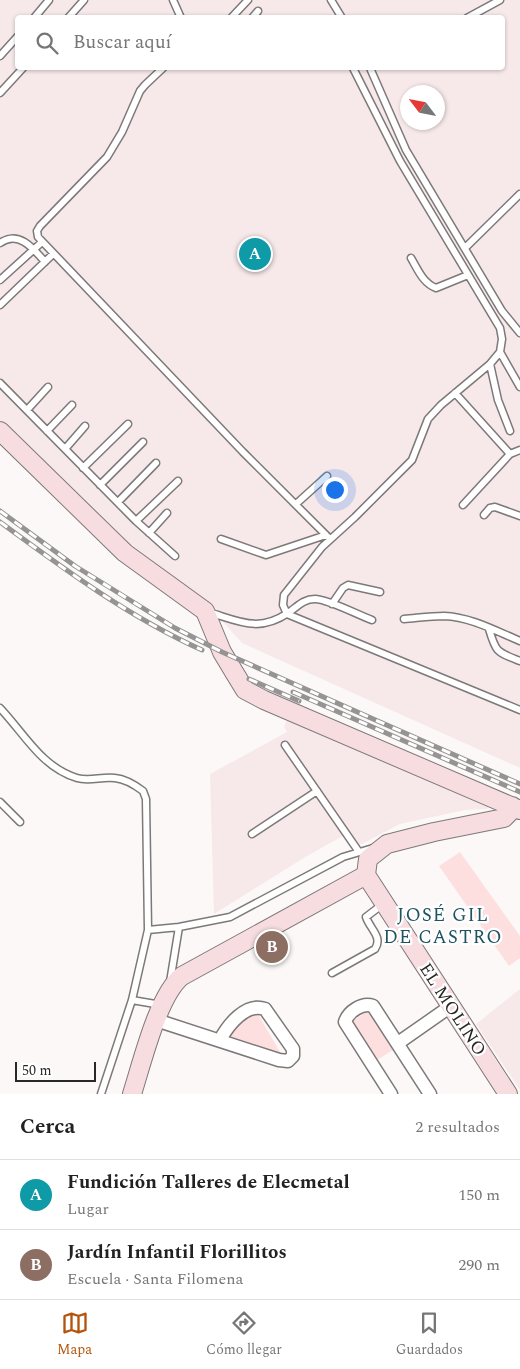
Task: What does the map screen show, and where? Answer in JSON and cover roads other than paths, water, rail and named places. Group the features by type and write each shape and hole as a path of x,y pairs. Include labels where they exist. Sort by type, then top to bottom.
{"street":[{"path":"0,419 35,455 52,482"},
{"path":"0,431 126,554 204,611 222,652 246,690 264,700 516,808"},
{"path":"132,1094 162,1005 175,982 182,976 366,875 368,859 386,844 504,818 516,808"},
{"name":"EL MOLINO","path":"366,875 508,1094"},
{"path":"162,1005 220,1040 279,1060 288,1061 293,1056 292,1049 282,1033 265,1009 260,1007 241,1015 228,1026 220,1040"},
{"path":"391,1094 345,1022 349,1015 364,1005 373,1006 430,1094"},
{"path":"398,1043 451,1006"}],"lane":[{"path":"36,15 49,0"},
{"path":"71,15 84,0"},
{"path":"173,0 180,15"},
{"path":"234,15 248,0"},
{"path":"331,0 340,15"},
{"path":"472,15 500,0"},
{"path":"255,15 258,11"},
{"path":"0,56 15,39"},
{"path":"0,93 21,70"},
{"path":"161,70 140,91 122,132 107,157 40,226 37,231 38,237 243,452 328,536"},
{"path":"221,539 266,555 328,536 355,517 412,460 428,419 455,393 490,364 500,352 502,339 500,328 400,161 354,70"},
{"path":"371,70 406,150 502,311 520,333"},
{"path":"465,248 520,194"},
{"path":"0,243 7,238 24,241 45,262"},
{"path":"0,280 42,242"},
{"path":"0,305 54,254"},
{"path":"411,258 424,280 430,286 436,288 468,275"},
{"path":"500,352 520,387"},
{"path":"490,364 498,400 510,431"},
{"path":"0,382 136,521 175,556"},
{"path":"27,410 48,387"},
{"path":"455,393 510,454"},
{"path":"47,431 72,405"},
{"path":"83,468 128,424"},
{"path":"65,449 86,426"},
{"path":"100,485 144,442"},
{"path":"463,505 510,454 520,450"},
{"path":"118,502 156,464"},
{"path":"296,504 327,476"},
{"path":"136,521 178,481"},
{"path":"484,515 490,508 495,507 520,516"},
{"path":"149,533 168,513"},
{"path":"328,536 284,595 283,605 287,614 520,710"},
{"path":"332,604 343,588 348,585 380,592"},
{"path":"204,611 251,625 271,622 308,600 321,599 372,620"},
{"path":"404,619 444,616 468,620 520,641"},
{"path":"489,629 494,647 498,651 520,661"},
{"path":"0,708 35,750 63,772 88,780 114,777 124,780 143,791 146,799 148,930 132,1000 101,1094"},
{"path":"285,745 359,852"},
{"path":"252,834 318,791"},
{"path":"0,802 20,822"},
{"path":"148,930 179,927 230,917 343,857 386,844"},
{"path":"332,973 375,949 378,939 366,917 384,903"},
{"path":"132,1000 162,1005 179,927"}],"railway":[{"path":"0,511 75,566 175,628 222,652 520,784"},
{"path":"0,522 123,607 149,623 202,650"},
{"path":"249,679 299,701"},
{"path":"293,692 520,792"}],"place":[{"name":"Fundición Talleres de Elecmetal","path":"255,254"},
{"name":"Jardín Infantil Florillitos","path":"272,947"}],"district":[{"name":"JOSÉ GIL DE CASTRO","path":"443,925"}]}
